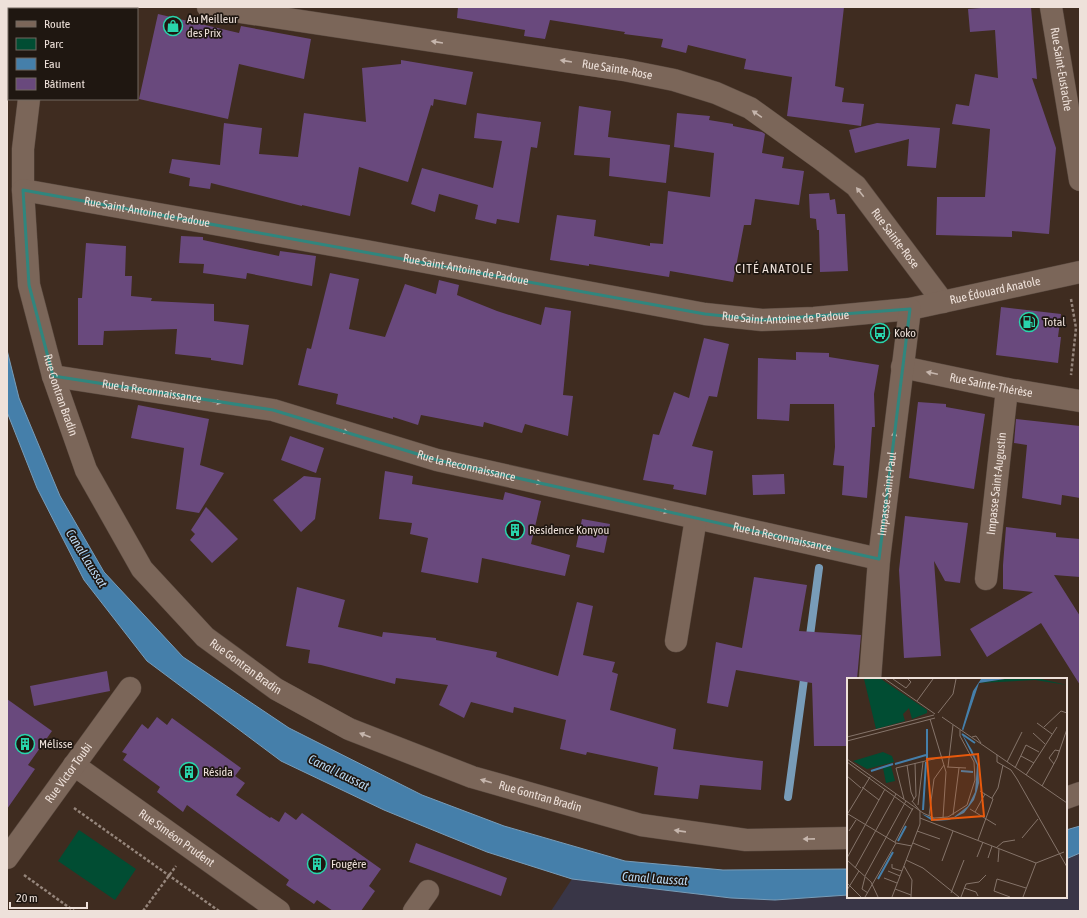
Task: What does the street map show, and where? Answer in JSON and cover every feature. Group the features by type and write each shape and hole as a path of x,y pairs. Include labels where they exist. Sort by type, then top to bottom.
{"street":[{"name":"Rue Sainte-Rose","path":"208,7 624,70 674,80 716,93 750,108 856,186 943,302"},
{"name":"Rue Saint-Eustache","path":"1051,7 1080,180"},
{"name":"Rue Gontran Bradin","path":"29,100 23,149 23,190 29,285 53,376 86,470 142,569 205,637 276,689 349,729 472,777 641,825 746,840 847,838"},
{"name":"Rue Saint-Antoine de Padoue","path":"23,190 373,252 705,314 762,320 814,318 910,309"},
{"name":"Rue Édouard Anatole","path":"910,309 1073,273"},
{"name":"Impasse Saint-Paul","path":"870,678 879,560 910,309"},
{"name":"Rue Sainte-Thérèse","path":"902,367 1007,389 1074,400"},
{"name":"Rue la Reconnaissance","path":"53,376 273,410 437,460 879,560"},
{"name":"Impasse Saint-Augustin","path":"986,579 1007,389"},
{"path":"676,641 696,518"},
{"name":"Rue Victor Toubi","path":"7,858 130,688"},
{"name":"Rue Siméon Prudent","path":"74,765 278,911"},
{"path":"1067,798 1080,793"},
{"path":"414,911 428,891"}],"path":[{"path":"1073,273 1076,328 1074,400"},
{"path":"70,806 220,911"},
{"path":"143,911 178,863"},
{"path":"22,874 74,911"}],"highlighted area":[{"path":"23,190 705,314 762,320 910,309 879,559 437,460 273,410 53,376 29,285"}],"shaded area":[{"path":"1080,853 1080,911 551,911 572,879 731,898 775,900 847,895 847,898 1067,898 1067,859"}],"green space":[{"path":"79,830 136,869 115,900 58,861"}],"water":[{"name":"Canal Laussat","path":"7,350 19,398 60,496 104,572 183,657 289,728 422,795 504,826 625,861 723,870 847,869 847,895 775,900 731,898 572,879 487,852 445,835 384,810 281,761 147,661 84,580 37,488 7,412"},
{"path":"1080,826 1080,853 1067,859 1067,830"}],"building":[{"path":"458,7 844,7 835,86 844,88 842,102 864,104 861,126 787,116 792,77 744,69 746,59 688,45 686,53 661,47 663,39 624,34 625,32 550,20 545,39 524,36 525,30 457,18"},
{"path":"1031,7 1037,79 1032,78 1056,148 1049,234 1012,231 1012,237 936,235 937,197 985,197 990,129 952,124 956,104 969,106 975,74 998,78 995,30 970,32 968,9"},
{"path":"158,14 239,33 241,26 311,39 304,79 239,64 228,119 139,99"},
{"path":"401,60 473,72 466,105 434,99 408,182 359,167 350,216 302,206 211,183 210,189 189,186 190,178 169,173 172,159 220,165 224,123 262,128 259,154 298,157 304,113 366,122 362,68 401,64"},
{"path":"579,106 611,111 608,137 670,145 666,183 609,176 610,158 574,155"},
{"path":"477,113 541,122 537,148 531,147 519,223 497,219 496,224 475,219 478,205 439,194 435,212 411,204 422,168 493,188 502,141 474,138"},
{"path":"677,113 710,116 709,120 733,124 733,126 762,132 765,134 762,153 784,157 782,168 804,171 799,205 755,199 751,225 744,225 733,282 670,271 669,277 589,264 589,266 550,260 557,215 596,220 594,236 650,246 650,243 663,244 668,191 710,197 714,153 674,147"},
{"path":"877,123 940,128 936,168 907,166 909,139 855,153 849,130"},
{"path":"829,193 830,200 835,199 837,214 845,214 848,271 820,272 819,230 817,230 816,219 810,218 809,194"},
{"path":"181,236 203,237 203,240 279,256 280,251 316,256 312,286 247,273 246,279 203,273 204,264 179,263"},
{"path":"86,243 126,246 125,276 132,276 131,296 152,298 151,301 214,304 214,321 249,325 243,365 211,360 211,358 175,354 177,329 104,331 103,345 78,345 78,298 82,298"},
{"path":"330,273 359,279 349,329 385,337 405,284 436,294 439,280 459,285 457,295 497,311 541,325 545,307 571,311 563,395 573,396 568,436 525,424 522,433 484,422 483,427 421,415 418,425 393,417 393,419 336,404 338,394 298,385 307,348 311,349"},
{"path":"1001,307 1061,314 1058,337 1061,337 1058,363 996,355"},
{"path":"704,338 729,344 717,397 709,396 692,446 713,451 706,495 673,489 674,485 643,480 653,434 659,435 674,392 689,398"},
{"path":"796,352 829,353 829,357 879,365 874,394 875,427 872,427 867,498 842,495 844,466 833,465 835,447 834,404 790,404 789,421 757,419 758,358 796,360"},
{"path":"918,402 946,404 946,407 985,414 974,489 909,478"},
{"path":"138,405 209,419 200,465 224,473 199,513 176,509 184,448 131,438"},
{"path":"1016,419 1080,426 1080,498 1062,495 1061,505 1022,498 1027,445 1014,443"},
{"path":"290,436 324,448 316,473 281,460"},
{"path":"385,471 413,476 412,484 503,500 505,492 541,501 531,544 570,555 565,576 482,558 478,583 421,572 428,538 410,534 412,523 379,519"},
{"path":"784,474 785,494 753,495 752,475"},
{"path":"304,476 321,478 315,519 301,532 273,500"},
{"path":"206,507 238,539 212,563 190,540 195,534 191,530"},
{"path":"905,516 968,523 960,583 945,581 934,561 941,656 904,658 899,570"},
{"path":"582,519 610,524 604,553 576,547"},
{"path":"1006,527 1056,533 1056,537 1080,539 1080,577 1054,575 1080,616 1080,685 1041,623 987,657 970,629 1033,592 1003,589"},
{"path":"754,577 807,585 799,631 861,635 857,678 847,678 847,746 814,746 812,683 736,670 728,707 707,703 716,642 742,648"},
{"path":"297,587 345,600 338,627 382,637 383,632 436,638 436,640 497,652 496,657 558,676 577,602 593,606 583,655 615,662 612,672 618,674 610,710 676,729 673,749 763,761 761,790 700,785 698,799 654,795 658,767 587,752 586,755 560,749 566,720 514,707 513,713 471,702 464,718 439,705 448,685 396,678 395,684 308,663 310,650 286,646"},
{"path":"107,671 110,691 34,706 30,686"},
{"name":"Mélisse","path":"7,699 52,731 28,765 35,769 7,809"},
{"path":"157,717 167,725 172,718 241,768 235,776 245,783 236,795 270,818 271,817 279,822 285,812 296,820 302,813 381,869 369,886 375,891 361,911 333,911 317,900 314,904 286,885 289,880 187,805 183,812 157,792 160,787 123,760 127,754 122,752 142,724 148,729"},
{"path":"416,843 507,878 501,896 409,862"}],"waterway":[{"path":"809,643 819,568"},
{"path":"788,797 805,672"}],"place":[{"name":"Au Meilleur des Prix","path":"173,26"},
{"name":"Total","path":"1029,322"},
{"name":"Koko","path":"880,333"},
{"name":"Residence Konyou","path":"515,530"},
{"name":"Mélisse","path":"25,744"},
{"name":"Résida","path":"189,772"},
{"name":"Fougère","path":"317,864"}],"district":[{"name":"CITÉ ANATOLE","path":"774,268"}]}
